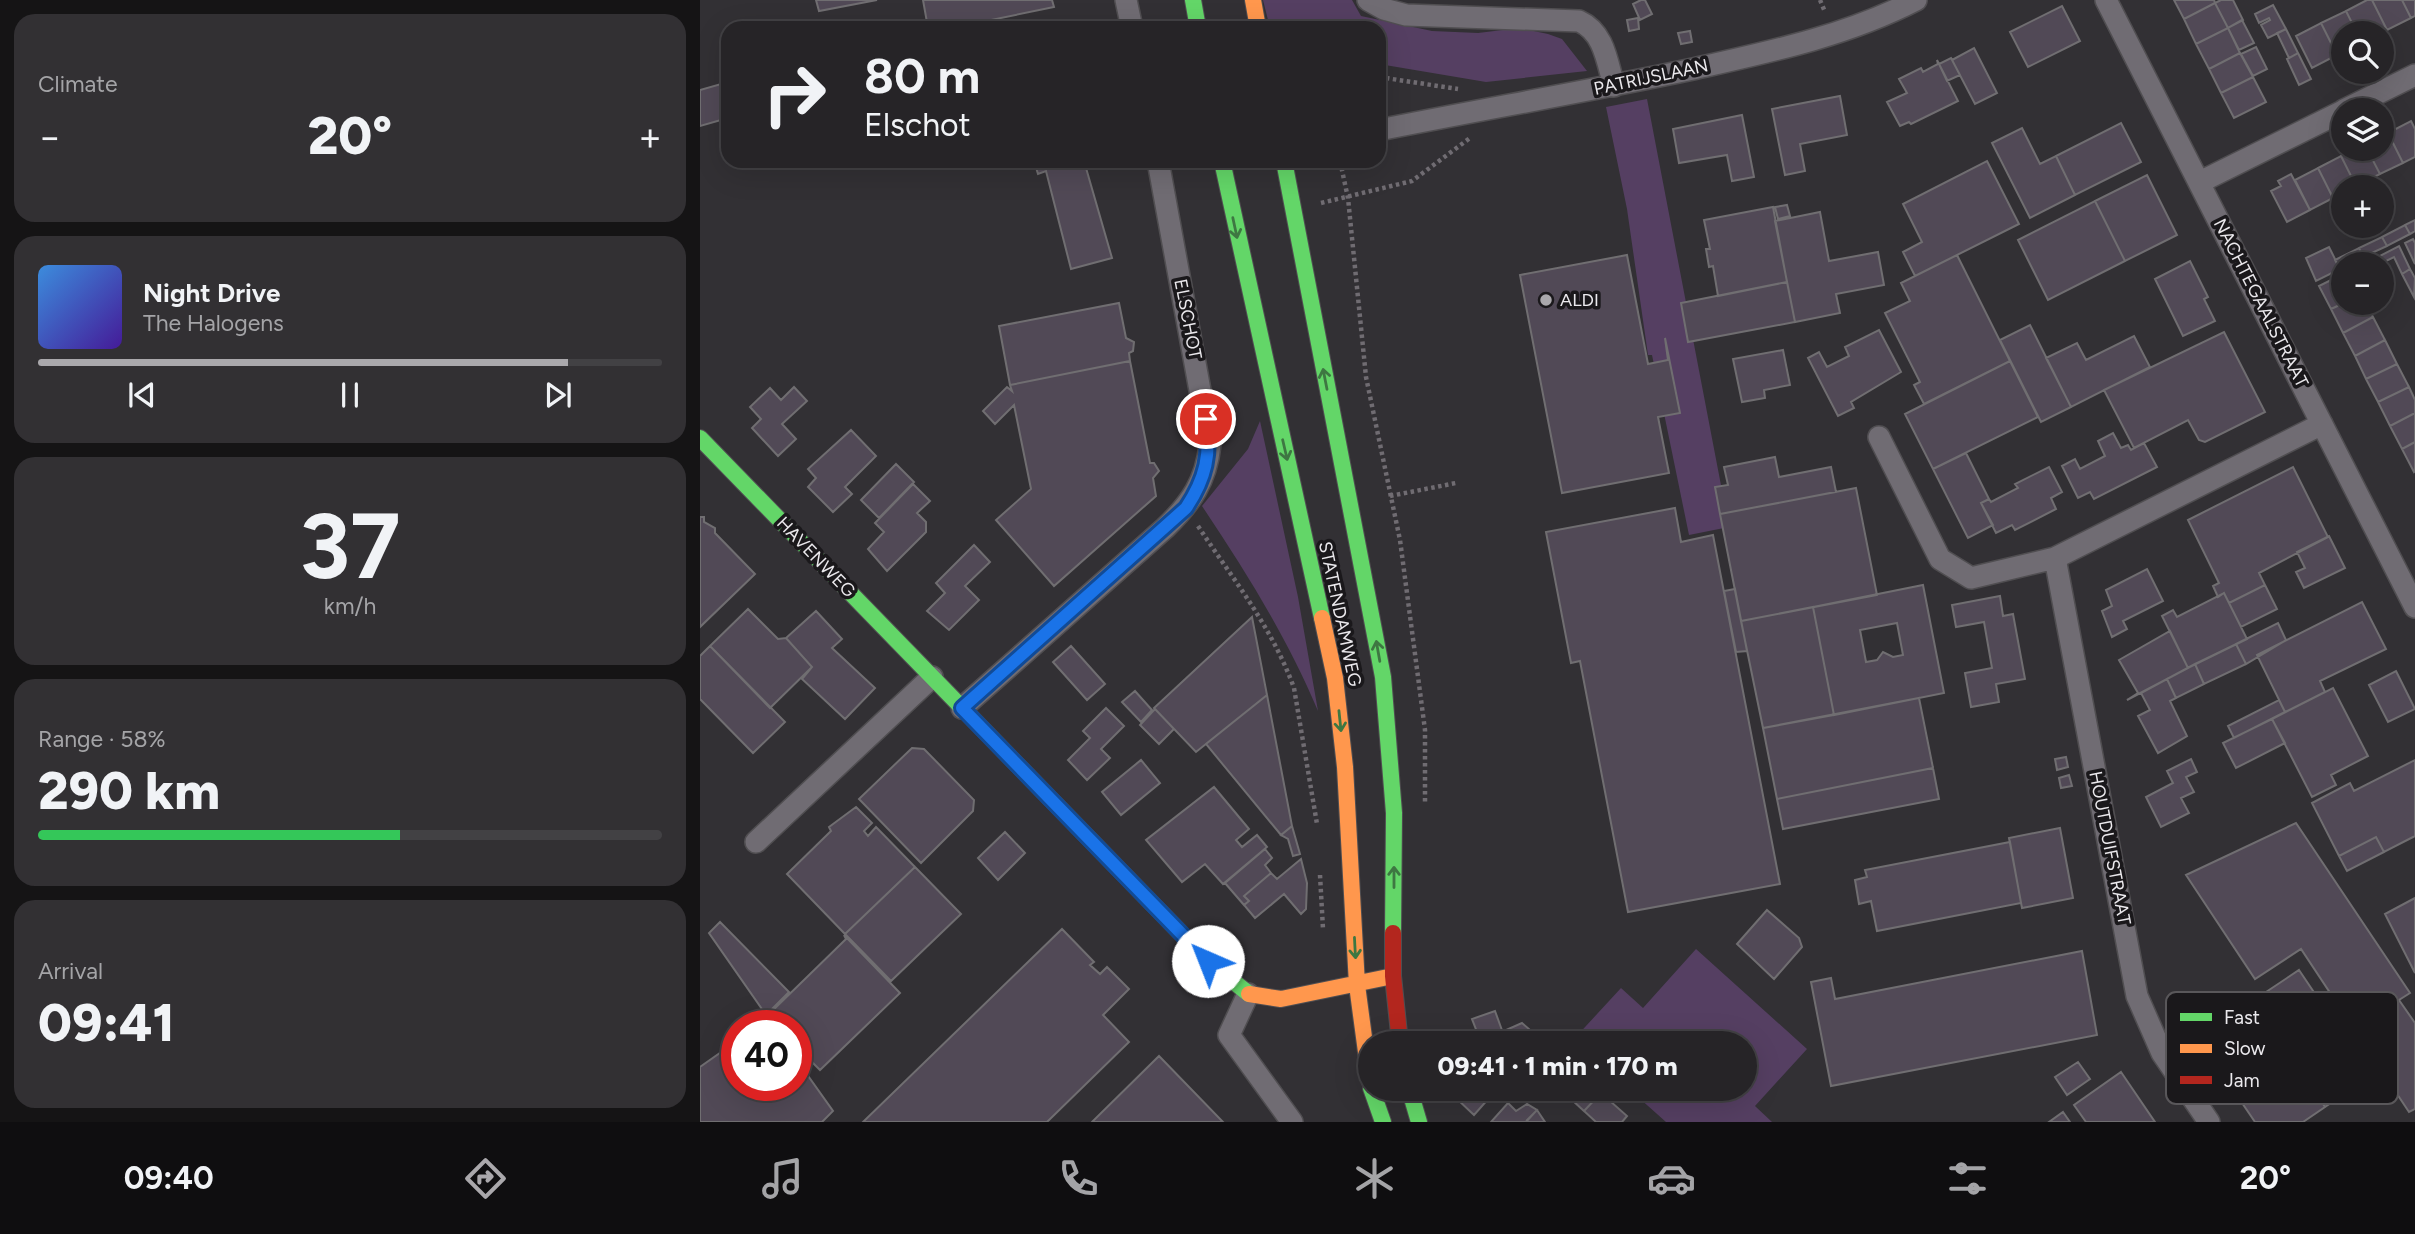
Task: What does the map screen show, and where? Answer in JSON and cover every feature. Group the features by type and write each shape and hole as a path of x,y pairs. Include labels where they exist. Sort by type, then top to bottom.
{"street":[{"path":"1126,0 1130,21"},
{"path":"1193,0 1197,21"},
{"path":"1253,0 1257,21"},
{"path":"1368,0 1384,9 1406,15 1579,21 1593,27 1614,86"},
{"name":"PATRIJSLAAN","path":"1386,129 1614,86 1783,49 1890,13 1916,0"},
{"name":"NACHTEGAALSTRAAT","path":"2106,0 2415,607"},
{"path":"2370,98 2415,75"},
{"path":"2200,182 2331,117"},
{"name":"ELSCHOT","path":"962,708 1186,508 1201,486 1210,444 1159,168"},
{"name":"STATENDAMWEG","path":"1224,168 1335,678 1345,767 1357,985 1363,1031"},
{"name":"STATENDAMWEG","path":"1284,168 1383,677 1394,813 1393,976 1399,1031"},
{"path":"1879,437 1940,559 1971,578 2055,558 2322,424"},
{"name":"HAVENWEG","path":"700,438 1208,961 1248,994"},
{"name":"HOUTDUIFSTRAAT","path":"2055,558 2137,996 2166,1059"},
{"path":"756,842 932,677"},
{"path":"1292,1122 1229,1035 1248,994 1281,999 1393,976"},
{"path":"1376,1101 1383,1122"},
{"path":"1413,1101 1419,1122"},
{"name":"HOUTDUIFSTRAAT","path":"2196,1104 2208,1122"}],"path":[{"path":"1386,78 1465,90"},
{"path":"1292,209 1412,181 1475,135"},
{"path":"1390,496 1456,483"},
{"path":"1186,508 1273,635 1286,667 1294,688 1318,834"},
{"path":"1320,871 1324,936"}],"shaded area":[{"path":"1263,0 1352,0 1361,16 1385,21 1268,21"},
{"path":"1386,21 1432,31 1478,33 1519,28 1548,34 1562,39 1587,71 1486,82 1386,65"},
{"path":"1647,99 1729,527 1689,535 1652,355 1648,355 1627,209 1606,107"},
{"path":"1260,421 1298,597 1318,711 1265,606 1202,506 1248,449"},
{"path":"1696,949 1807,1049 1755,1106 1772,1122 1666,1122 1642,1101 1757,1101 1757,1031 1581,1031 1621,988 1643,1008"}],"building":[{"path":"816,0 877,0 819,11"},
{"path":"923,0 1052,0 1054,7 986,21 927,21"},
{"path":"1645,0 1652,14 1640,20 1633,4"},
{"path":"2174,0 2214,0 2215,3 2184,19"},
{"path":"2233,0 2243,20 2228,28 2215,3"},
{"path":"2372,0 2382,21 2351,21 2346,11"},
{"path":"2372,0 2402,0 2411,18 2394,26 2394,21 2382,21"},
{"path":"2402,0 2415,0 2415,16 2411,18"},
{"path":"2215,3 2228,28 2196,44 2184,19"},
{"path":"2273,5 2286,29 2268,38 2261,25 2270,20 2269,18 2259,23 2255,14"},
{"path":"2062,6 2080,41 2028,67 2010,32"},
{"path":"2346,11 2351,21 2331,21 2331,43 2321,23"},
{"path":"1638,18 1639,29 1629,31 1627,20"},
{"path":"2242,20 2254,43 2239,50 2228,28"},
{"path":"2321,23 2331,43 2331,58 2312,68 2296,36"},
{"path":"2228,28 2240,53 2209,69 2196,44"},
{"path":"2286,29 2298,53 2289,58 2277,33"},
{"path":"1690,31 1692,42 1681,44 1678,33"},
{"path":"2256,47 2267,69 2253,76 2241,54"},
{"path":"1974,48 1997,93 1975,104 1952,60"},
{"path":"2240,53 2253,77 2221,93 2209,69"},
{"path":"2298,53 2311,79 2299,85 2287,59"},
{"path":"1951,58 1960,75 1947,81 1939,64"},
{"path":"1937,60 1958,101 1911,124 1909,122 1900,126 1887,102 1907,93 1899,79 1921,68 1923,72 1938,64"},
{"path":"2253,77 2266,102 2234,118 2221,93"},
{"path":"721,84 721,120 700,126 700,90"},
{"path":"1840,96 1847,135 1800,144 1805,171 1785,175 1772,109"},
{"path":"1742,115 1754,177 1732,181 1727,155 1679,163 1673,129"},
{"path":"2411,121 2415,129 2415,157 2403,163 2394,145 2394,130"},
{"path":"2121,123 2141,162 2075,195 2056,156"},
{"path":"2022,128 2040,164 2056,156 2075,195 2030,218 1992,143"},
{"path":"2394,145 2403,163 2380,174 2373,161 2394,161"},
{"path":"1987,161 2019,224 1915,276 1903,252 1922,242 1903,204"},
{"path":"2331,161 2344,161 2350,175 2331,175 2331,194 2318,168"},
{"path":"2344,161 2373,161 2380,174 2378,175 2350,175"},
{"path":"1036,168 1086,168 1112,258 1071,269 1046,171 1038,174"},
{"path":"2318,168 2331,199 2310,210 2295,180"},
{"path":"2291,174 2310,210 2287,222 2271,191 2281,186 2278,181"},
{"path":"2147,175 2177,235 2125,261 2095,201"},
{"path":"2095,201 2125,261 2048,300 2018,240"},
{"path":"1787,205 1790,216 1778,219 1775,207"},
{"path":"1773,207 1787,282 1718,296 1713,266 1709,267 1706,249 1710,249 1704,220"},
{"path":"1820,212 1829,261 1878,252 1884,285 1836,294 1840,313 1795,322 1775,221"},
{"path":"2415,220 2415,231 2410,234 2405,225"},
{"path":"2405,225 2410,234 2387,246 2383,238 2394,238 2394,231"},
{"path":"2380,238 2387,246 2374,252 2361,252 2359,248"},
{"path":"2413,239 2415,243 2415,264 2405,243"},
{"path":"2399,246 2410,269 2402,274 2394,252 2388,252"},
{"path":"2329,247 2332,252 2331,274 2316,281 2306,258"},
{"path":"1627,255 1648,364 1668,360 1665,338 1680,413 1658,417 1669,473 1562,493 1520,275"},
{"path":"1957,255 2010,361 1924,404 1914,385 1920,382 1885,313 1910,301 1901,283"},
{"path":"2190,261 2208,297 2204,299 2215,321 2183,336 2155,279"},
{"path":"2410,269 2415,278 2414,297 2402,274"},
{"path":"2331,280 2331,309 2319,286"},
{"path":"1787,282 1795,322 1688,342 1681,303"},
{"path":"1119,303 1126,338 1134,342 1133,351 1129,353 1130,361 1010,385 999,326"},
{"path":"2334,315 2372,315 2373,317 2343,333"},
{"path":"2373,317 2385,340 2355,356 2343,333"},
{"path":"2030,325 2071,407 2041,422 2000,340"},
{"path":"1879,330 1901,372 1851,402 1854,408 1838,416 1808,358 1819,352 1827,367 1849,356 1845,347"},
{"path":"2224,332 2265,412 2205,442 2199,440 2188,420 2134,448 2104,390"},
{"path":"2134,336 2150,367 2071,407 2046,358 2077,343 2086,360"},
{"path":"2385,340 2397,364 2366,379 2355,356"},
{"path":"1783,350 1790,385 1764,390 1765,398 1742,402 1733,359"},
{"path":"1130,361 1150,463 1154,463 1159,471 1153,478 1156,496 1054,586 996,520 1031,489 1014,405 995,424 983,411 1007,387 1012,391 1010,385"},
{"path":"2010,361 2038,417 1933,469 1905,414"},
{"path":"2397,364 2409,387 2378,402 2366,379"},
{"path":"794,387 807,401 782,424 796,439 778,456 752,428 761,419 750,407 770,388 781,400"},
{"path":"2409,387 2415,400 2415,413 2390,426 2378,402"},
{"path":"2415,413 2415,442 2402,449 2390,426"},
{"path":"851,430 876,456 845,487 852,494 833,512 808,487 816,478 808,469"},
{"path":"2113,433 2121,448 2128,445 2131,450 2144,443 2157,467 2094,499 2090,492 2078,498 2062,466 2075,459 2080,469 2105,456 2098,441"},
{"path":"2415,442 2415,471 2414,472 2402,449"},
{"path":"1966,453 1989,499 1981,503 1993,525 1968,538 1933,469"},
{"path":"1775,457 1779,477 1831,467 1836,492 1720,514 1715,487 1728,485 1724,467"},
{"path":"896,464 914,482 879,518 861,500"},
{"path":"2049,467 2062,492 2051,498 2056,509 2015,530 2012,525 1996,533 1981,503 1989,499 1991,502 2018,488 2015,484"},
{"path":"2293,467 2328,537 2259,573 2265,585 2229,603 2224,593 2218,597 2213,586 2219,583 2188,520"},
{"path":"913,484 930,501 917,513 926,522 926,532 887,571 868,549 884,532 875,523"},
{"path":"1856,488 1877,595 1741,621 1720,514"},
{"path":"1675,508 1681,542 1713,535 1780,884 1628,912 1580,661 1571,663 1546,532"},
{"path":"700,517 704,517 704,522 715,528 715,533 755,574 700,627"},
{"path":"2329,536 2345,568 2304,588 2296,572 2305,568 2297,552"},
{"path":"974,545 990,562 965,586 979,600 949,630 927,611 945,593 936,583"},
{"path":"2147,569 2163,601 2123,621 2127,629 2112,637 2102,611 2112,606 2106,590"},
{"path":"1923,585 1944,693 1834,715 1813,607","holes":["1897,623 1903,655 1893,657 1883,652 1877,660 1866,662 1860,630"]},
{"path":"2265,585 2277,609 2241,627 2229,603"},
{"path":"1735,589 1747,651 1736,652 1724,591"},
{"path":"2224,593 2247,639 2188,668 2162,616 2173,610 2177,617"},
{"path":"2000,596 2003,616 2013,614 2025,679 1996,684 1999,702 1971,707 1965,673 1992,668 1984,622 1956,627 1952,605"},
{"path":"2362,602 2386,649 2320,681 2325,692 2285,712 2257,655"},
{"path":"1813,607 1834,715 1763,728 1741,621"},
{"path":"748,609 778,639 786,638 812,667 770,708 710,646"},
{"path":"816,611 842,639 832,648 875,688 845,719 802,679 812,667 786,638"},
{"path":"1252,617 1267,695 1196,752 1154,708"},
{"path":"2278,623 2286,640 2246,664 2236,644"},
{"path":"2170,631 2188,668 2127,700 2138,693 2119,660"},
{"path":"2236,644 2246,664 2204,684 2195,664"},
{"path":"710,646 785,722 753,753 700,699 700,656"},
{"path":"1071,646 1105,684 1087,700 1053,662"},
{"path":"2195,664 2204,684 2176,698 2167,679"},
{"path":"2396,671 2415,709 2388,722 2369,685"},
{"path":"2167,679 2176,698 2170,701 2187,736 2158,753 2138,716 2150,710 2141,693"},
{"path":"2333,688 2368,756 2331,775 2336,785 2312,797 2272,719"},
{"path":"1135,691 1152,710 1141,722 1122,702"},
{"path":"1267,695 1292,826 1281,835 1206,744"},
{"path":"1919,698 1933,768 1777,799 1763,728"},
{"path":"2279,700 2285,712 2234,738 2228,726"},
{"path":"1106,708 1124,726 1101,749 1110,758 1087,780 1068,760 1090,738 1083,731"},
{"path":"1155,709 1174,729 1159,744 1140,725"},
{"path":"2272,719 2285,743 2236,768 2223,743"},
{"path":"912,748 924,749 974,800 973,811 921,863 859,799"},
{"path":"2066,757 2068,767 2057,770 2055,759"},
{"path":"2191,759 2197,772 2186,777 2194,792 2181,798 2189,813 2161,827 2146,797 2173,783 2167,771"},
{"path":"1141,760 1160,783 1121,815 1102,792"},
{"path":"2415,760 2415,836 2384,852 2376,837 2339,856 2312,803 2350,783 2354,791"},
{"path":"1933,768 1939,799 1783,829 1777,799"},
{"path":"2069,775 2072,786 2061,788 2059,778"},
{"path":"1214,787 1249,829 1236,840 1242,847 1257,835 1267,847 1223,884 1205,864 1182,882 1146,840"},
{"path":"856,807 872,823 864,831 868,836 876,827 915,867 845,934 787,874 831,831 829,827"},
{"path":"2296,823 2410,993 2399,1000 2415,1023 2415,1109 2409,1112 2398,1095 2398,992 2329,992 2301,949 2255,979 2186,875"},
{"path":"1292,826 1300,854 1293,856 1288,839 1281,835"},
{"path":"2060,828 2073,898 2022,908 2009,838"},
{"path":"1005,832 1025,853 998,880 978,858"},
{"path":"2376,837 2384,852 2347,871 2339,856"},
{"path":"2010,842 2021,903 1877,931 1871,901 1859,904 1855,880 1867,877 1865,870"},
{"path":"1265,849 1272,858 1265,865 1271,873 1244,896 1249,901 1244,905 1225,883"},
{"path":"1301,859 1307,883 1306,909 1301,914 1284,894 1255,918 1244,905 1249,901 1244,896 1271,873 1277,879"},
{"path":"915,867 961,914 891,981 845,934"},
{"path":"2415,898 2415,973 2385,914"},
{"path":"1767,910 1799,938 1802,947 1774,979 1737,944"},
{"path":"720,922 789,992 771,1010 763,1010 709,933"},
{"path":"1062,929 1094,962 1090,965 1100,974 1107,967 1129,989 1103,1015 1129,1042 1047,1122 863,1122"},
{"path":"844,935 900,993 820,1070 812,1062 812,1010 773,1010 846,939"},
{"path":"2082,951 2097,1035 1831,1086 1811,982 1831,978 1835,999"},
{"path":"2299,970 2314,992 2266,992"},
{"path":"1495,1011 1502,1031 1477,1031 1472,1019"},
{"path":"1522,1023 1531,1031 1507,1031"},
{"path":"721,1052 721,1101 812,1101 812,1081 833,1111 822,1122 700,1122 700,1067"},
{"path":"1159,1056 1223,1122 1092,1122"},
{"path":"2078,1062 2090,1079 2067,1095 2055,1077"},
{"path":"2121,1072 2155,1122 2086,1122 2074,1105"},
{"path":"1459,1101 1486,1101 1474,1115"},
{"path":"1573,1101 1593,1101 1584,1111"},
{"path":"1593,1101 1610,1101 1627,1116 1622,1122 1596,1122 1584,1111"},
{"path":"1508,1103 1516,1111 1527,1104 1537,1110 1526,1122 1491,1122"},
{"path":"2243,1104 2323,1104 2325,1107 2303,1122 2255,1122"},
{"path":"1537,1110 1545,1122 1526,1122 1527,1120"},
{"path":"2063,1112 2070,1122 2049,1122"}],"traffic: fast":[{"path":"1193,0 1197,21"},
{"path":"1224,168 1322,618"},
{"path":"1285,168 1383,677 1394,813 1393,933"},
{"path":"700,438 1208,961 1249,994"},
{"path":"1376,1101 1383,1122"},
{"path":"1413,1101 1419,1122"}],"traffic: slow":[{"path":"1253,0 1257,21"},
{"path":"1322,618 1335,678 1345,767 1357,985 1363,1031"},
{"path":"1249,994 1281,999 1393,976"}],"traffic: jam":[{"path":"1393,933 1393,976 1399,1031"}],"place":[{"name":"ALDI","path":"1546,300"}],"route":[{"path":"1206,419 1210,444 1208,465 1201,486 1186,508 962,708 1208,961"}]}
